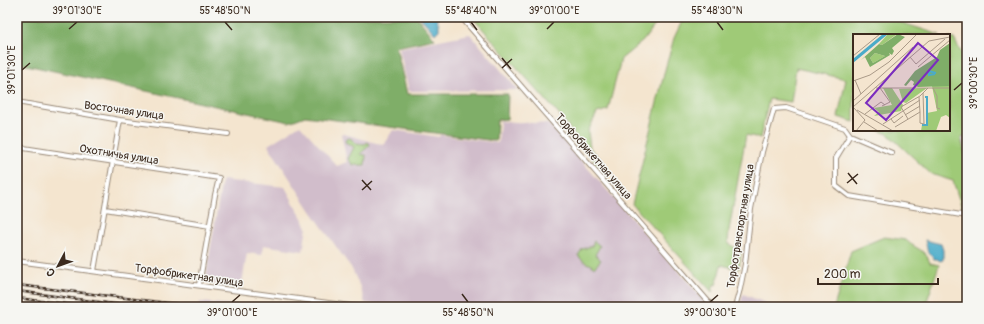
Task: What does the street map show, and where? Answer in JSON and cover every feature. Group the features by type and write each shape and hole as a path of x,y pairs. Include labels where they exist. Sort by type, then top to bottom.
{"street":[{"name":"Торфобрикетная улица","path":"461,17 712,307"},
{"name":"Восточная улица","path":"17,102 120,120 228,134"},
{"name":"Торфотранспортная улица","path":"735,307 745,264 751,209 762,152 774,109 786,108 845,128 850,135 892,153"},
{"path":"94,271 120,120"},
{"path":"850,135 836,158 836,186 849,196 967,215"},
{"name":"Охотничья улица","path":"17,147 219,178 210,226"},
{"path":"105,209 210,226 199,285"},
{"name":"Торфобрикетная улица","path":"17,261 358,307"}],"shaded area":[{"path":"470,34 518,90 409,91 399,48"},
{"path":"500,121 549,124 710,307 394,307 365,303 352,269 311,211 268,145 300,125 337,166 347,162 341,133 384,144 393,130 439,137 440,135 498,143"},
{"path":"967,136 967,160 961,137"},
{"path":"222,180 285,187 307,227 303,251 263,245 262,255 247,253 241,289 205,282"},
{"path":"743,294 771,305 776,307 739,307"},
{"path":"200,302 244,306 251,307 199,307"}],"green space":[{"path":"17,17 417,17 435,39 396,47 407,94 508,94 507,119 497,120 496,141 305,116 289,122 17,63"},
{"path":"472,17 661,17 643,41 621,59 608,110 597,113 588,131 590,148 602,160 600,169 561,117"},
{"path":"684,17 887,17 937,34 853,34 853,122 838,117 846,79 796,68 791,102 769,99 760,138 746,135 728,243 741,252 739,269 721,265 716,285 714,284 712,292 632,204 674,38"},
{"path":"950,38 954,39 967,63 967,136 961,138 967,161 967,211 963,211 953,181 931,174 888,134 880,131 950,131"},
{"path":"350,138 356,143 365,144 368,142 370,145 360,154 366,155 365,165 353,165 348,159 354,147 345,142 346,139"},
{"path":"884,237 906,240 923,252 930,263 939,265 925,307 834,307 851,251"},
{"path":"594,241 600,246 595,255 601,260 594,268 578,256 582,249 592,246"}],"water":[{"path":"420,17 437,17 439,30 435,34"},
{"path":"925,240 941,244 943,250 943,260 940,261 934,259 928,252"}],"railway":[{"path":"17,285 201,307"},
{"path":"17,291 137,307"},
{"path":"17,298 89,307"}]}
